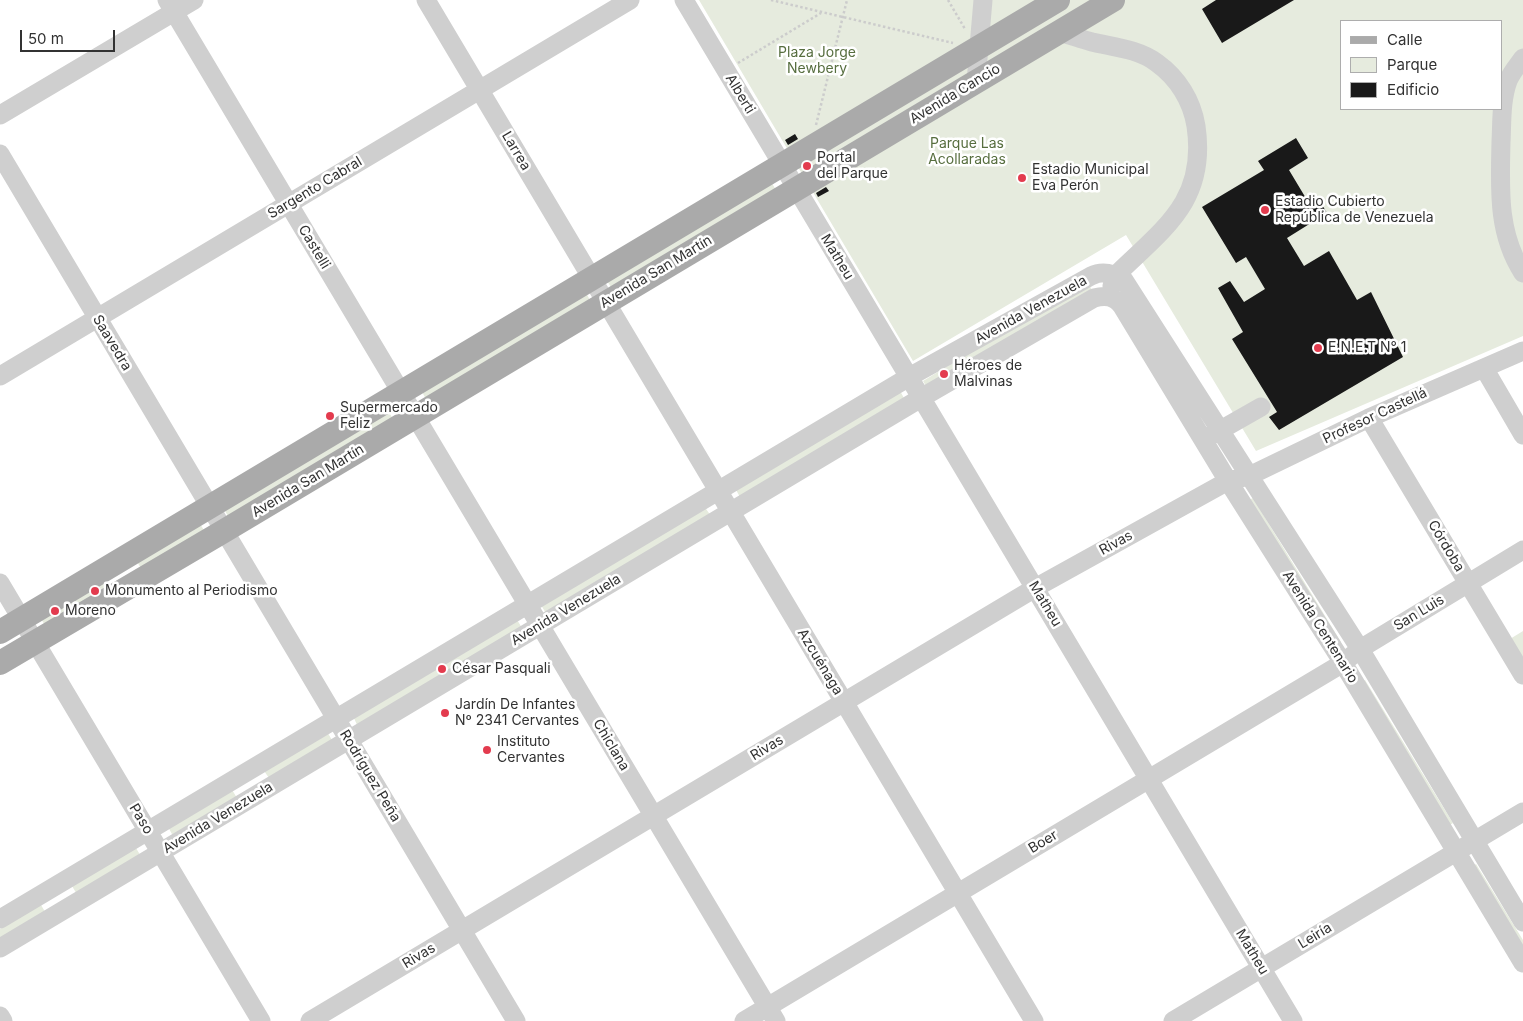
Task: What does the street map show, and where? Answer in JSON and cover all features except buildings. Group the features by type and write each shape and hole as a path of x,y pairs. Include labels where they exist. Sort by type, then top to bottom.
{"main road":[{"name":"Avenida Cancio","path":"782,164 1058,0"},
{"name":"Avenida Cancio","path":"796,188 1113,0"},
{"name":"Avenida San Martín","path":"0,632 782,164"},
{"name":"Avenida San Martín","path":"0,663 796,188"}],"street":[{"path":"0,115 170,6 194,0"},
{"name":"Larrea","path":"426,0 606,302"},
{"name":"Sargento Cabral","path":"0,376 630,0"},
{"name":"Alberti","path":"684,0 796,188"},
{"path":"976,82 983,0"},
{"name":"Castelli","path":"170,6 415,417"},
{"path":"1059,32 1141,54 1157,62 1185,93 1194,117 1198,141 1197,170 1191,190 1180,209 1166,225 1112,274 1109,297"},
{"path":"1503,105 1508,80 1523,58"},
{"path":"1502,110 1500,202 1507,238 1523,273"},
{"name":"Saavedra","path":"0,154 224,531"},
{"name":"Matheu","path":"796,188 1293,1021"},
{"name":"Avenida Venezuela","path":"0,919 909,377 1091,276 1098,273 1112,274"},
{"name":"Avenida Centenario","path":"1112,274 1124,280 1219,430 1239,478 1343,663 1523,963"},
{"name":"Avenida Venezuela","path":"0,948 921,398 1094,298 1109,297"},
{"name":"Avenida Centenario","path":"1109,297 1117,300 1122,306 1203,440 1239,478 1360,649 1523,922"},
{"name":"Azcuénaga","path":"606,302 1034,1021"},
{"name":"Profesor Castellá","path":"1239,478 1523,351"},
{"path":"1484,368 1523,435"},
{"path":"1203,440 1261,406"},
{"name":"Chiclana","path":"415,417 771,1014"},
{"name":"Córdoba","path":"1370,418 1523,675"},
{"name":"Rivas","path":"310,1021 1035,588 1239,478"},
{"name":"Rodríguez Peña","path":"224,531 516,1021"},
{"name":"San Luis","path":"1343,663 1360,649 1523,550"},
{"path":"0,583 35,642"},
{"name":"Paso","path":"35,642 261,1021"},
{"name":"Boer","path":"744,1021 771,1014 958,893 1343,663"},
{"name":"Leiría","path":"1173,1021 1523,812"},
{"path":"0,1016 3,1021"}],"path":[{"path":"772,0 979,47"},
{"path":"810,148 847,0"},
{"path":"948,0 979,47"},
{"path":"726,70 822,12"}],"green space":[{"name":"Parque Las Acollaradas","path":"699,0 1523,0 1523,336 1256,451 1126,235 913,361"},
{"path":"770,180 776,190 612,289 606,279"},
{"path":"1087,281 1093,292 929,391 923,381"},
{"path":"585,291 591,302 427,401 421,390"},
{"path":"899,389 905,400 741,499 735,488"},
{"path":"388,410 394,421 230,520 224,509"},
{"path":"1253,498 1341,642 1338,644 1249,500"},
{"path":"704,506 711,516 547,615 541,605"},
{"path":"199,522 205,532 142,570 136,560"},
{"path":"104,579 110,589 46,627 40,617"},
{"path":"516,618 522,628 358,727 353,716"},
{"path":"1523,631 1523,661 1510,639"},
{"path":"1365,680 1453,823 1450,825 1361,682"},
{"path":"326,730 332,740 269,778 262,768"},
{"path":"231,788 237,798 173,836 167,825"},
{"path":"136,848 142,858 78,896 72,886"},
{"path":"1476,864 1523,940 1523,947 1473,866"},
{"path":"41,905 47,915 0,943 0,929"}],"place":[{"name":"Portal del Parque","path":"807,166"},
{"name":"Estadio Municipal Eva Perón","path":"1022,178"},
{"name":"Estadio Cubierto República de Venezuela","path":"1265,210"},
{"name":"E.N.E.T N° 1","path":"1318,348"},
{"name":"Héroes de Malvinas","path":"944,374"},
{"name":"Supermercado Feliz","path":"330,416"},
{"name":"Monumento al Periodismo","path":"95,591"},
{"name":"Moreno","path":"55,611"},
{"name":"César Pasquali","path":"442,669"},
{"name":"Jardín De Infantes Nº 2341 Cervantes","path":"445,713"},
{"name":"Instituto Cervantes","path":"487,750"}],"park label":[{"name":"Plaza Jorge Newbery","path":"817,62"}]}
